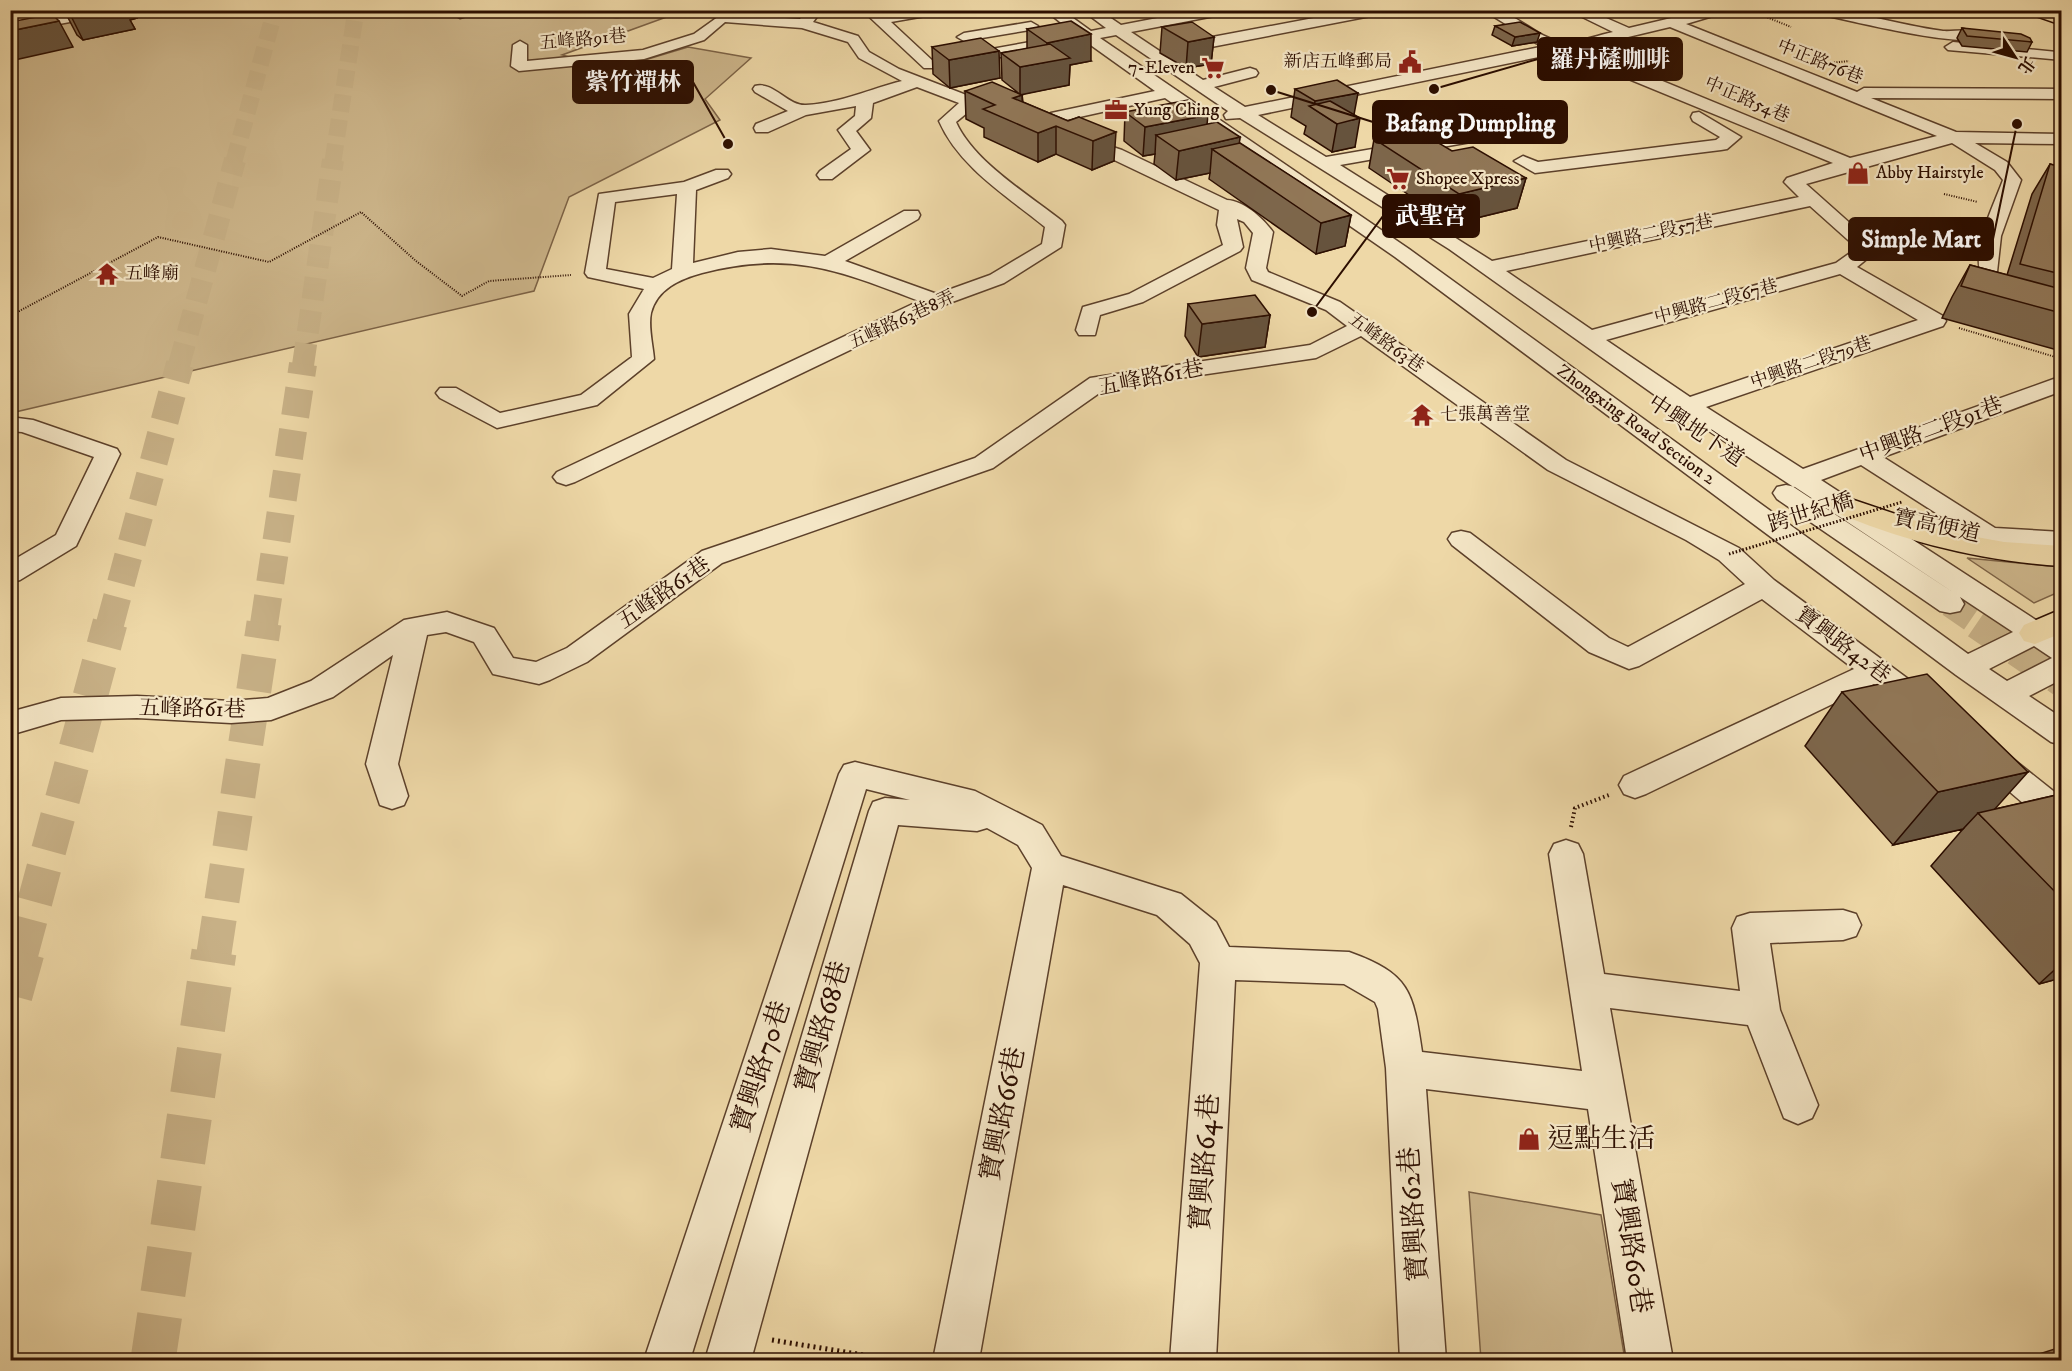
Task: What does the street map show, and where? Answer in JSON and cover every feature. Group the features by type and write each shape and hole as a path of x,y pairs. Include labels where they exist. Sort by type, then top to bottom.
{"main road":[{"path":"2025,10 2061,20"},
{"path":"2050,10 2061,13"},
{"path":"1820,491 1878,520 1936,540 1978,549 2061,556"}],"street":[{"path":"460,14 479,10"},
{"path":"614,13 637,10"},
{"path":"708,10 706,16 761,18 804,24 815,10"},
{"path":"874,15 937,10"},
{"name":"Zhongxing Road Section 2","path":"1052,10 1168,93 1402,252 1966,668 2061,734"},
{"name":"Zhongxing Road Section 2","path":"1089,10 1200,86 1456,245 1687,406 1820,491 2048,626 2061,651"},
{"path":"762,128 802,111 865,100 923,74 1088,35 1225,10"},
{"path":"1152,53 1381,10"},
{"name":"中正路54巷","path":"1490,10 1541,40 1611,65 1849,164"},
{"path":"1575,10 1628,33"},
{"path":"1209,120 1564,47 1672,23 1700,13 1726,10"},
{"path":"1819,10 1948,41 2057,57"},
{"path":"10,29 110,11"},
{"path":"874,15 923,74"},
{"name":"五峰路91巷","path":"520,45 519,66 644,54 699,37 722,18"},
{"path":"964,37 1066,21"},
{"name":"中正路76巷","path":"1672,23 1954,136"},
{"name":"五峰路63巷","path":"804,24 853,39 864,55 893,72 923,74 970,102 1015,110 1229,205 1251,218 1263,232 1256,268 1259,276 1334,306 1557,465 1695,534 1729,554 1764,586"},
{"path":"1948,41 1976,36"},
{"path":"1948,41 1949,55 1963,66"},
{"path":"1523,161 1535,168 1721,144 1732,137 1611,65"},
{"path":"1200,86 1250,73"},
{"path":"1980,77 2005,94"},
{"path":"761,89 783,103 802,111"},
{"path":"1057,117 1168,93"},
{"path":"1846,93 2061,94"},
{"path":"826,175 861,150 846,130 863,118 865,100"},
{"name":"五峰路63巷8弄","path":"566,477 937,301 997,279 1051,247 1055,225 983,167 956,141 947,121 970,102"},
{"path":"1954,136 2001,166 2012,180 1991,236 1987,272 1998,296 2061,313"},
{"path":"1814,200 1793,182 1849,164 1954,136 2061,140"},
{"path":"1322,163 1465,138"},
{"path":"656,285 596,273 606,198 687,188 722,174"},
{"path":"682,272 687,188"},
{"name":"中興路二段67巷","path":"1589,338 1843,267 1869,249 1814,200"},
{"name":"中興路二段57巷","path":"1489,268 1814,200"},
{"path":"1087,330 1090,311 1136,298 1233,246 1227,225 1229,205"},
{"path":"830,261 911,215"},
{"name":"中興地下道","path":"1456,245 1475,280 1950,604"},
{"path":"448,393 497,421 589,400 643,358 640,314 656,285 682,272 747,257 801,256 830,261 937,301"},
{"path":"1843,267 1935,321"},
{"name":"中興路二段79巷","path":"1687,406 1935,321"},
{"name":"五峰路61巷","path":"10,724 61,709 137,707 231,712 271,709 322,689 414,627 447,622 484,635 503,667 539,673 577,655 712,557 984,463 1098,383 1316,351 1362,326"},
{"name":"中興路二段91巷","path":"1820,491 1862,455 2061,383"},
{"path":"10,423 25,425 108,454 67,540 10,574"},
{"path":"1862,455 2002,538 2061,520"},
{"name":"寶高便道","path":"1820,491 1880,514 1925,526 2002,538 2061,540"},
{"path":"1461,539 1599,645 1629,659 1764,586"},
{"name":"寶興路42巷","path":"1764,586 1952,727 2061,817"},
{"path":"1966,668 2048,626"},
{"path":"392,796 382,764 414,627"},
{"path":"2005,695 2061,666"},
{"path":"1635,785 1876,671"},
{"name":"寶興路70巷","path":"667,1360 855,774 963,800 1006,821"},
{"name":"寶興路68巷","path":"732,1347 885,811 1006,821"},
{"path":"1006,821 1030,835 1049,867 1169,904 1203,933 1218,963"},
{"name":"寶興路60巷","path":"1566,854 1650,1360"},
{"name":"寶興路66巷","path":"956,1360 1049,867"},
{"path":"1798,1105 1761,1010 1750,928 1843,925"},
{"name":"寶興路62巷","path":"1218,963 1349,968 1388,990 1397,1009 1405,1068 1423,1360"},
{"name":"寶興路64巷","path":"1192,1360 1218,963"},
{"path":"1588,989 1761,1010"},
{"path":"1405,1068 1605,1092"}],"path":[{"path":"1749,10 1791,27"},
{"path":"1944,194 2001,208"},
{"path":"10,316 159,237 268,262 361,212 416,261 462,296 489,281 596,273"},
{"path":"1935,321 2061,359"},
{"name":"跨世紀橋","path":"1729,554 1902,502"},
{"path":"1566,854 1575,808 1635,785"},
{"path":"732,1347 894,1360"}],"shaded area":[{"path":"10,11 683,11 562,55 615,69 688,47 751,58 705,99 720,120 569,197 534,291 11,413"},
{"path":"1967,558 2061,567 2061,591 2034,603"},
{"path":"1469,1192 1601,1215 1625,1360 1481,1360"}],"building":[{"path":"65,10 87,10 70,14"},
{"path":"52,14 59,21 10,31 10,22"},
{"path":"1071,21 1091,34 1047,43 1027,29"},
{"path":"1192,22 1214,37 1188,42 1162,27"},
{"path":"1520,22 1540,33 1515,37 1495,26"},
{"path":"1962,28 2021,34 2030,38 2032,42 1967,36"},
{"path":"981,38 999,51 949,60 932,47"},
{"path":"1050,44 1070,58 1020,67 1001,53"},
{"path":"1337,80 1358,93 1315,101 1295,89"},
{"path":"992,82 1022,95 1013,98 1068,121 1079,117 1116,132 1093,141 1056,126 1038,133 983,109 995,105 965,91"},
{"path":"1188,100 1208,115 1145,127 1125,112"},
{"path":"1330,101 1360,118 1337,124 1309,106"},
{"path":"1217,122 1240,137 1179,151 1156,135"},
{"path":"1401,134 1410,139 1427,136 1452,151 1473,147 1526,178 1459,194 1374,139"},
{"path":"1240,143 1351,215 1321,223 1212,149"},
{"path":"2050,164 2061,167 2061,274 2020,264"},
{"path":"1970,265 2061,289 2061,313 1961,286"},
{"path":"1255,295 1270,315 1202,324 1188,304"},
{"path":"1927,674 2028,772 1938,792 1842,692"},
{"path":"2061,794 2061,898 1978,813"},
{"path":"2061,1347 2061,1360 2020,1360"}],"tunnel":[{"path":"234,161 275,10"},
{"path":"333,161 356,10"},
{"path":"179,365 235,160"},
{"path":"303,365 333,160"},
{"path":"110,624 180,364"},
{"path":"264,624 303,364"},
{"path":"1950,604 1979,624"},
{"path":"21,953 110,623"},
{"path":"214,953 264,623"},
{"path":"1977,623 2062,681"},
{"path":"10,995 22,952"},
{"path":"153,1360 214,952"}],"place":[{"name":"新店五峰郵局","path":"1410,62"},
{"name":"7-Eleven","path":"1213,68"},
{"name":"羅丹薩咖啡","path":"1434,89"},
{"name":"Bafang Dumpling","path":"1271,90"},
{"name":"Yung Ching","path":"1116,110"},
{"name":"Simple Mart","path":"2017,124"},
{"name":"紫竹禪林","path":"728,144"},
{"name":"Abby Hairstyle","path":"1858,173"},
{"name":"Shopee Xpress","path":"1398,179"},
{"name":"五峰廟","path":"107,274"},
{"name":"武聖宮","path":"1312,312"},
{"name":"七張萬善堂","path":"1422,415"},
{"name":"逗點生活","path":"1529,1139"}]}
